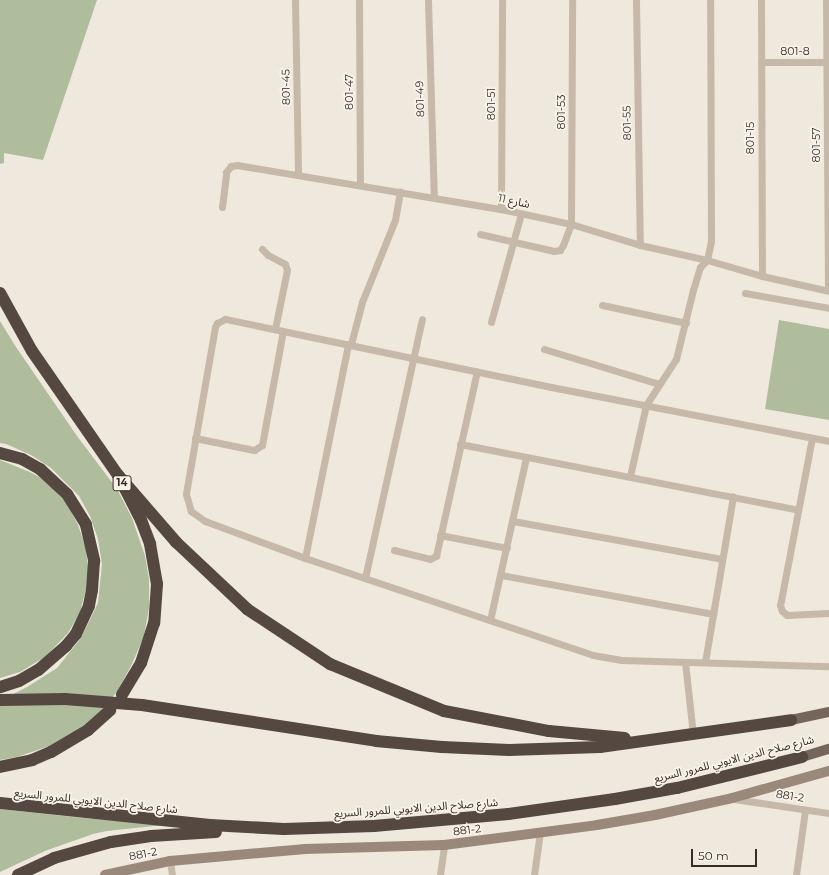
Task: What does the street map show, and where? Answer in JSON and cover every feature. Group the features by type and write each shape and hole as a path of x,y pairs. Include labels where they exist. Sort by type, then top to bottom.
{"highway":[{"name":"14","path":"0,293 32,351 118,475 146,532 154,557 157,584 156,610 150,636 141,663 122,695"},
{"path":"0,453 22,459 40,469 67,494 86,525 94,561 92,590 84,620 66,646 38,670 19,681 0,687"},
{"path":"118,475 176,542 247,609 330,664 444,710 549,731 652,739"},
{"path":"0,700 65,699 142,705 305,731 408,744 476,749 600,747 791,720"},
{"path":"0,767 32,760 51,752 88,730 110,710"},
{"name":"شارع صلاح الدين الايوبي للمرور السريع","path":"0,803 174,822 284,829 411,824 508,814 677,788 802,756"},
{"path":"18,875 73,852 124,839 151,836 284,829"}],"main road":[{"path":"791,720 829,712"},
{"name":"شارع صلاح الدين الايوبي للمرور السريع","path":"802,756 829,749"}],"street":[{"name":"801-45","path":"295,0 298,174"},
{"name":"801-47","path":"359,0 360,184"},
{"name":"801-49","path":"428,0 434,197"},
{"name":"801-51","path":"501,209 502,0"},
{"name":"801-53","path":"571,224 572,0"},
{"name":"801-55","path":"636,0 640,245"},
{"path":"630,476 646,406 676,359 693,290 700,268 707,260 711,241 710,0"},
{"name":"801-15","path":"761,0 762,276"},
{"name":"801-57","path":"826,0 828,62 829,290"},
{"name":"801-8","path":"761,62 828,62"},
{"name":"شارع 11","path":"222,207 226,172 231,166 237,165 360,184 501,209 571,224 640,245 707,260 762,276 829,290"},
{"path":"305,558 350,344 362,302 395,220 400,191"},
{"path":"492,322 521,214"},
{"path":"480,234 554,251 560,250 571,224"},
{"path":"262,249 268,255 285,264 287,270 275,329"},
{"path":"745,293 829,308"},
{"path":"602,305 686,323"},
{"path":"829,441 646,406 225,319 217,323 186,494 191,511 205,521 305,558 602,658 829,666"},
{"path":"365,578 422,319"},
{"path":"195,438 254,450 262,445 283,330"},
{"path":"544,349 659,384"},
{"path":"394,550 432,558 436,556 477,371"},
{"path":"812,438 781,608 787,615 829,613"},
{"path":"460,444 798,510"},
{"path":"490,620 526,457"},
{"path":"704,662 732,496"},
{"path":"513,521 722,559"},
{"path":"440,535 507,548"},
{"path":"501,575 713,614"},
{"path":"685,662 693,734"},
{"path":"732,798 829,771"},
{"name":"881-2","path":"105,875 170,861 306,849 444,845 655,815 732,798 829,813"},
{"path":"796,875 805,810"},
{"path":"534,875 540,832"},
{"path":"440,875 444,845"},
{"path":"170,861 172,875"}],"green space":[{"path":"0,0 97,0 43,160 4,153 4,163 0,164"},
{"path":"779,320 829,329 829,420 765,409"},
{"path":"0,321 77,436 117,489 132,518 145,556 149,579 149,608 144,636 132,664 116,693 103,709 84,727 61,742 17,757 0,760 0,701 27,687 57,668 81,638 98,603 102,564 98,539 90,516 79,496 51,468 31,455 6,444 0,443"},
{"path":"0,460 30,472 50,483 67,504 78,525 86,548 88,568 86,589 80,612 68,633 45,657 20,672 0,678"},
{"path":"0,809 164,825 107,831 93,834 45,851 0,872"}]}
